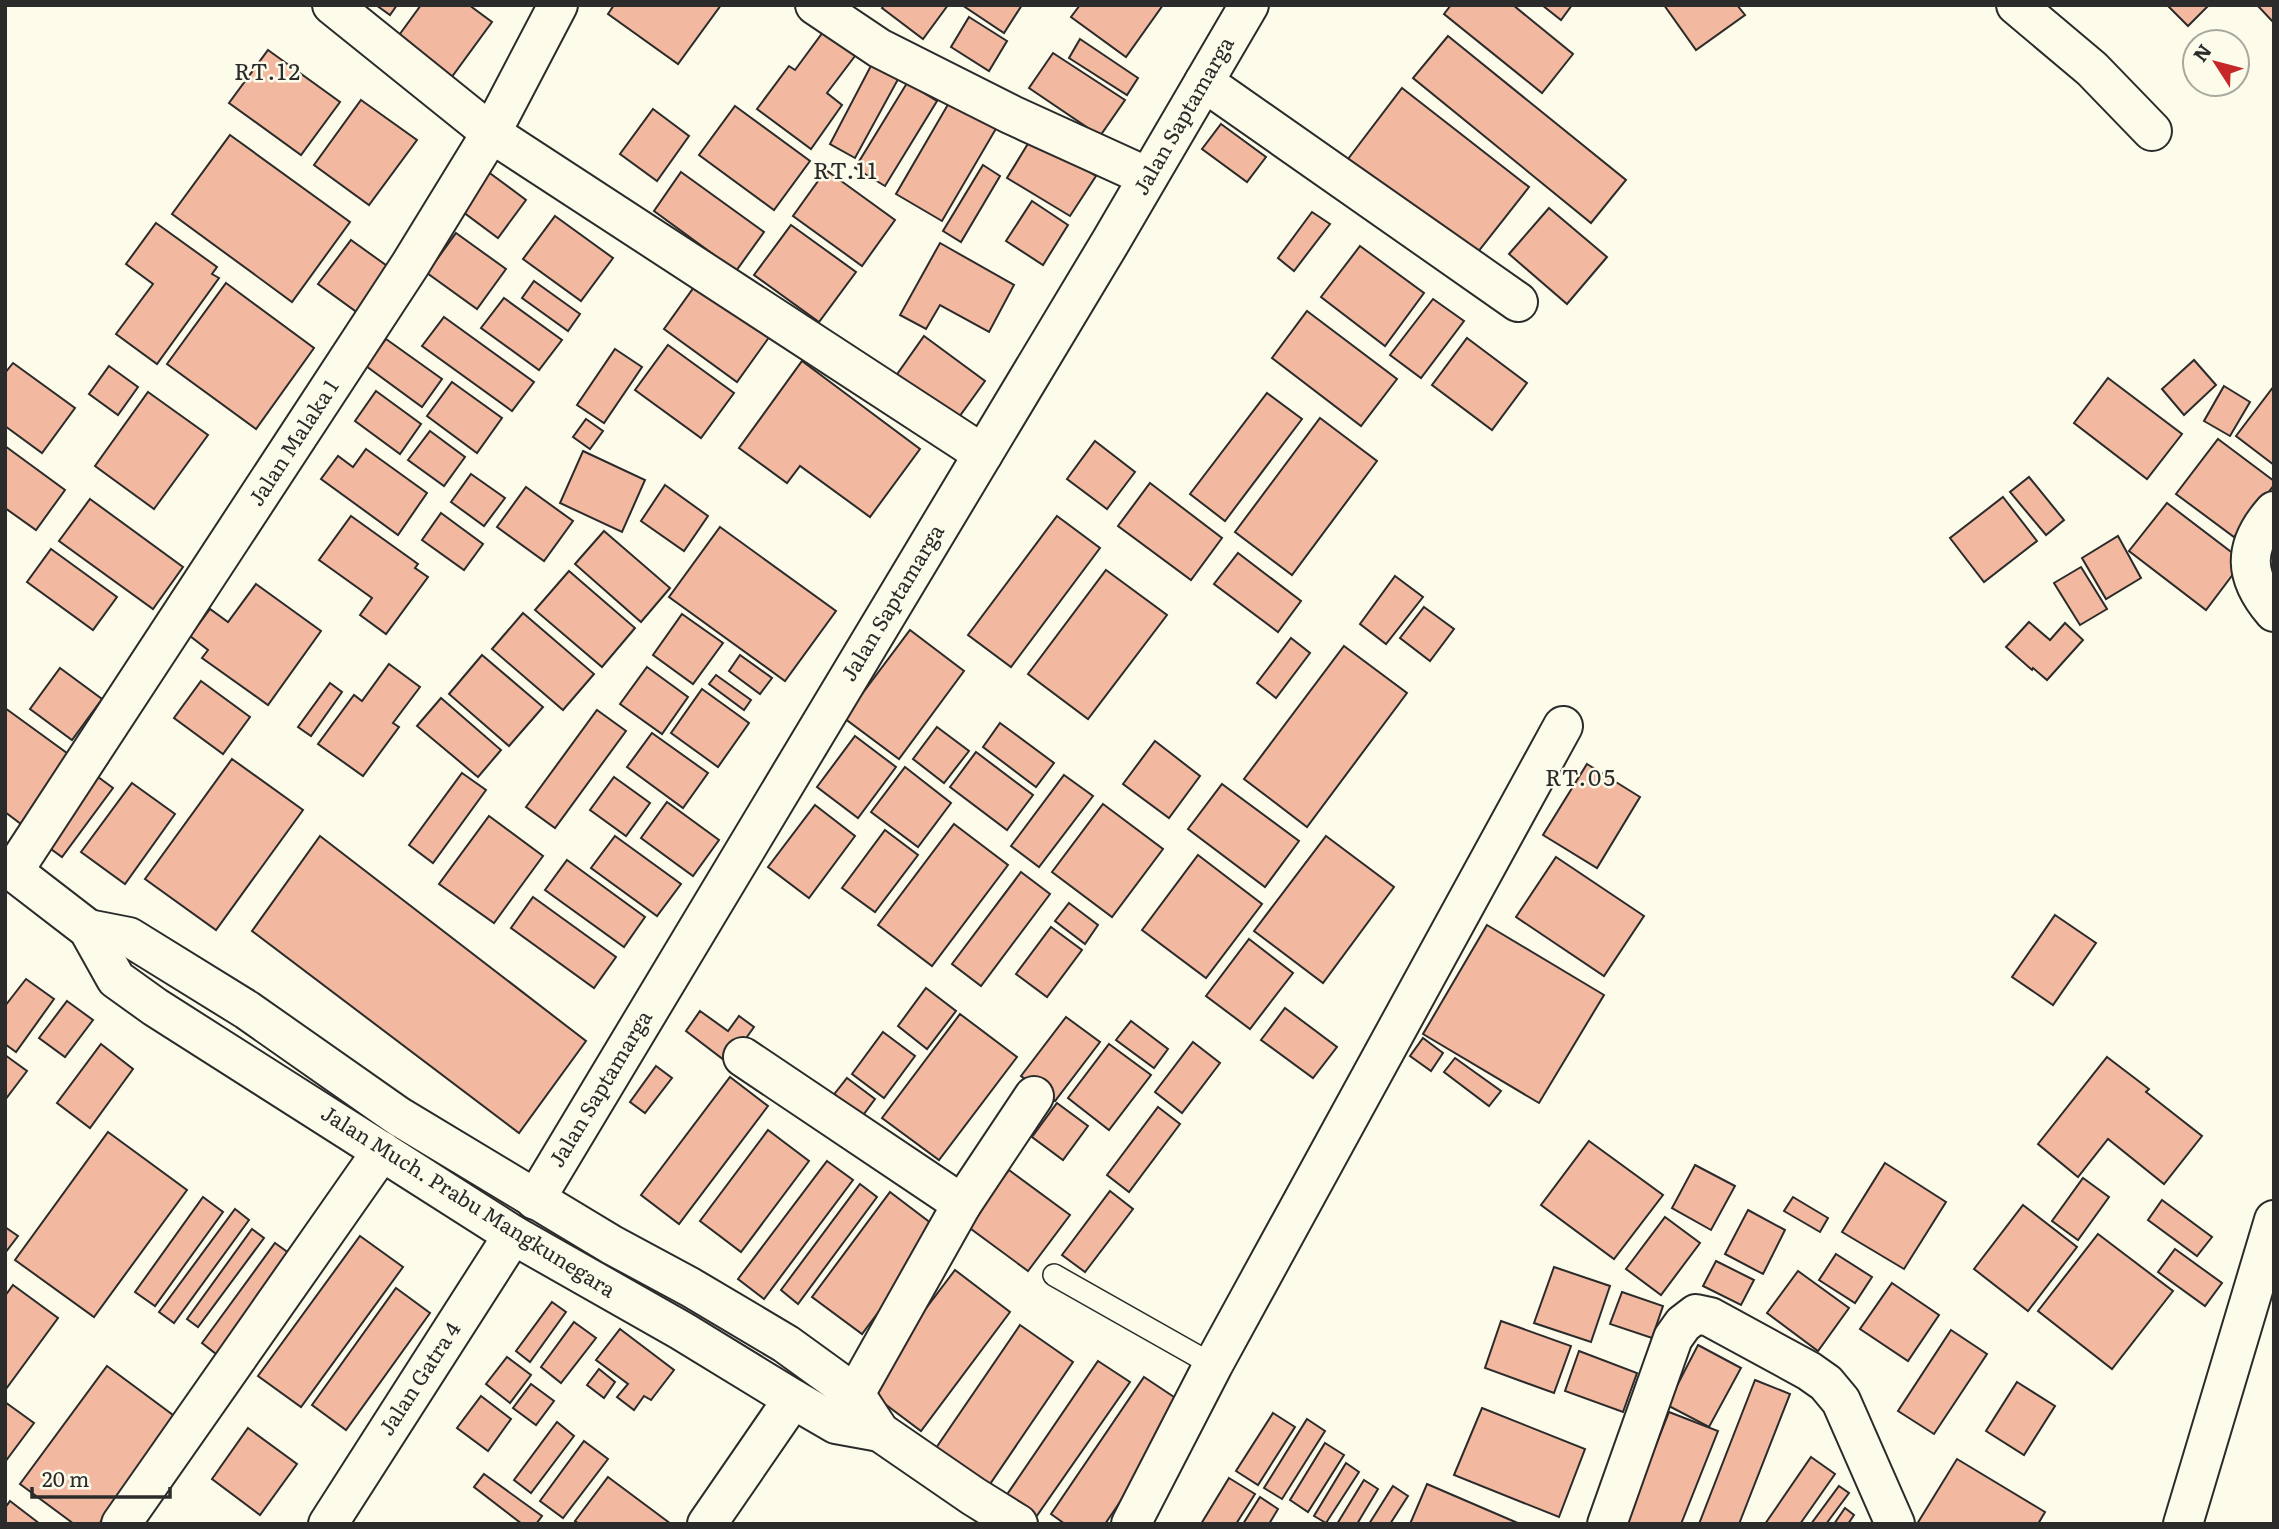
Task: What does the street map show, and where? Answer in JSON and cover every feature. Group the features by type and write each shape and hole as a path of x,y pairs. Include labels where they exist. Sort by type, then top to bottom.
{"street":[{"path":"332,5 491,133 982,454"},
{"name":"Jalan Malaka 1","path":"10,868 395,287 491,133 558,5"},
{"path":"815,5 879,48 1012,115 1148,177"},
{"name":"Jalan Saptamarga","path":"535,1200 1249,5"},
{"path":"2016,5 2092,69 2152,131"},
{"path":"1204,82 1518,302"},
{"path":"2274,512 2255,540 2249,560 2260,595 2274,612"},
{"path":"1131,1524 1213,1365 1563,726"},
{"name":"Jalan Much. Prabu Mangkunegara","path":"10,868 88,929 116,979 155,1007 513,1235 682,1331 836,1424 880,1432"},
{"name":"Jalan Much. Prabu Mangkunegara","path":"88,929 129,937 247,1010 398,1116 535,1200 786,1344 855,1394 880,1432 1018,1524"},
{"path":"743,1057 962,1204"},
{"path":"855,1394 962,1204 1034,1096"},
{"path":"121,1524 383,1150"},
{"path":"2183,1524 2274,1220"},
{"name":"Jalan Gatra 4","path":"328,1524 513,1235"},
{"path":"1607,1524 1673,1338 1683,1324 1696,1314 1710,1317 1810,1371 1826,1383 1841,1401 1895,1524"},
{"path":"706,1524 793,1399"}],"lane":[{"path":"1054,1275 1213,1365"}],"building":[{"path":"376,5 397,5 390,15"},
{"path":"421,5 469,5 492,22 451,78 397,38"},
{"path":"614,5 721,5 678,64 608,14"},
{"path":"884,5 948,5 923,39 882,8"},
{"path":"962,5 1022,5 1004,33"},
{"path":"1080,5 1163,5 1126,57 1071,17"},
{"path":"1451,5 1513,5 1573,54 1542,93 1444,14"},
{"path":"1542,5 1572,5 1561,20"},
{"path":"1664,5 1737,5 1745,15 1696,50"},
{"path":"2167,5 2209,5 2188,26"},
{"path":"2257,5 2274,5 2274,23"},
{"path":"969,17 1007,41 989,71 951,47"},
{"path":"829,24 861,48 827,93 842,105 811,149 757,109 789,66 795,70"},
{"path":"1448,36 1626,180 1591,223 1413,78"},
{"path":"1080,39 1138,78 1127,95 1069,58"},
{"path":"268,50 340,102 301,155 229,103"},
{"path":"1053,53 1125,100 1100,136 1029,88"},
{"path":"875,58 902,72 855,158 830,144"},
{"path":"907,83 937,101 885,186 855,168"},
{"path":"1402,88 1529,187 1474,257 1348,159"},
{"path":"361,100 417,140 369,205 314,165"},
{"path":"950,101 997,127 942,221 896,194"},
{"path":"735,106 810,161 774,210 699,155"},
{"path":"653,109 689,136 657,181 620,154"},
{"path":"1221,124 1266,157 1247,182 1202,149"},
{"path":"230,135 350,222 292,302 172,214"},
{"path":"1032,137 1096,176 1070,216 1007,178"},
{"path":"983,165 1000,176 961,242 943,231"},
{"path":"826,170 895,220 862,266 793,216"},
{"path":"487,171 526,200 498,238 459,209"},
{"path":"681,172 764,232 736,271 654,211"},
{"path":"1032,201 1068,225 1043,265 1006,241"},
{"path":"1549,208 1607,257 1567,304 1509,254"},
{"path":"1312,212 1330,224 1294,271 1278,258"},
{"path":"555,216 613,258 581,301 523,259"},
{"path":"156,223 217,267 212,274 219,278 157,364 116,334 153,284 126,264"},
{"path":"791,225 856,272 819,322 754,275"},
{"path":"456,233 506,269 477,309 427,273"},
{"path":"351,240 390,268 358,313 318,284"},
{"path":"940,243 1014,285 989,332 940,305 926,329 900,315"},
{"path":"1360,246 1424,293 1385,346 1321,297"},
{"path":"702,276 775,329 737,382 664,329"},
{"path":"534,281 580,314 568,331 522,298"},
{"path":"226,283 314,348 256,429 167,364"},
{"path":"504,298 562,340 539,370 481,328"},
{"path":"1433,299 1464,321 1421,378 1390,355"},
{"path":"1307,311 1397,379 1361,426 1272,358"},
{"path":"444,317 534,382 512,411 422,346"},
{"path":"924,336 985,381 954,424 893,380"},
{"path":"1467,338 1527,383 1492,430 1432,385"},
{"path":"386,339 442,379 422,407 366,366"},
{"path":"668,345 734,393 701,438 635,390"},
{"path":"615,349 642,367 604,423 577,405"},
{"path":"2194,360 2216,385 2184,415 2162,389"},
{"path":"802,361 920,449 870,517 800,466 787,483 739,448"},
{"path":"13,363 75,408 42,453 5,426 5,373"},
{"path":"109,366 138,387 118,415 89,394"},
{"path":"2108,378 2182,434 2147,479 2074,423"},
{"path":"452,382 502,418 477,453 427,416"},
{"path":"2224,386 2250,402 2230,436 2204,421"},
{"path":"2274,386 2274,465 2236,436"},
{"path":"376,391 421,424 400,454 355,421"},
{"path":"148,392 208,435 154,509 95,466"},
{"path":"1267,393 1302,419 1225,521 1190,494"},
{"path":"1320,418 1377,461 1292,575 1235,532"},
{"path":"586,419 603,431 590,449 573,437"},
{"path":"430,431 465,457 444,486 408,460"},
{"path":"2218,439 2274,481 2274,485 2234,537 2176,494"},
{"path":"1095,441 1135,472 1107,509 1067,479"},
{"path":"5,446 65,490 36,530 5,508"},
{"path":"366,449 427,493 398,535 321,479 338,456 353,467"},
{"path":"583,451 645,480 622,532 560,503"},
{"path":"471,474 505,498 484,526 451,502"},
{"path":"2029,477 2064,520 2046,535 2010,492"},
{"path":"1150,483 1222,538 1191,580 1118,526"},
{"path":"665,485 708,516 684,551 641,521"},
{"path":"526,487 573,521 544,561 497,527"},
{"path":"2003,497 2037,541 1984,582 1950,538"},
{"path":"90,499 183,567 153,609 59,541"},
{"path":"2167,503 2243,561 2206,610 2129,551"},
{"path":"441,513 483,544 464,570 422,540"},
{"path":"351,516 418,564 415,568 428,577 386,634 360,615 372,598 319,560"},
{"path":"1057,516 1100,548 1011,667 968,635"},
{"path":"720,527 836,611 785,681 669,597"},
{"path":"604,531 670,588 641,622 575,564"},
{"path":"2118,536 2141,578 2106,599 2082,558"},
{"path":"51,549 117,597 93,630 27,582"},
{"path":"1238,553 1301,601 1278,632 1214,584"},
{"path":"2081,567 2107,609 2080,625 2054,583"},
{"path":"1106,570 1167,615 1088,719 1028,674"},
{"path":"569,571 635,628 602,667 535,610"},
{"path":"1395,576 1423,597 1386,644 1360,624"},
{"path":"256,584 321,631 268,705 202,658 208,650 190,636 210,609 228,622"},
{"path":"1424,607 1454,629 1430,661 1400,638"},
{"path":"523,613 594,674 563,710 492,649"},
{"path":"682,614 723,643 693,684 653,655"},
{"path":"2029,622 2050,640 2065,623 2083,640 2047,680 2006,647"},
{"path":"910,630 964,671 899,759 844,718"},
{"path":"1291,638 1310,653 1276,698 1257,683"},
{"path":"1344,646 1407,693 1307,827 1244,779"},
{"path":"482,655 543,707 509,746 449,694"},
{"path":"740,655 772,678 760,694 729,671"},
{"path":"389,664 420,687 393,723 399,727 363,776 318,744 354,695 362,701"},
{"path":"647,667 688,697 662,734 620,704"},
{"path":"60,668 102,699 72,740 30,709"},
{"path":"716,675 751,700 744,710 709,684"},
{"path":"201,681 250,717 223,754 174,718"},
{"path":"330,683 342,692 311,736 298,727"},
{"path":"702,689 749,723 718,767 671,733"},
{"path":"441,698 501,750 478,777 417,726"},
{"path":"5,708 71,756 21,824 5,812"},
{"path":"597,710 626,731 555,828 526,807"},
{"path":"1000,723 1054,763 1036,787 983,747"},
{"path":"937,727 969,751 944,783 913,759"},
{"path":"652,733 708,773 683,808 627,767"},
{"path":"855,736 896,767 858,818 817,787"},
{"path":"1155,741 1200,776 1169,818 1123,784"},
{"path":"976,752 1033,795 1007,830 950,787"},
{"path":"232,759 303,810 216,930 145,879"},
{"path":"1587,764 1640,797 1597,868 1543,835"},
{"path":"905,767 951,803 918,847 871,812"},
{"path":"462,773 486,790 433,863 409,845"},
{"path":"94,774 113,788 62,857 44,844"},
{"path":"1064,775 1093,796 1039,867 1011,846"},
{"path":"614,777 650,803 626,836 590,810"},
{"path":"132,783 175,814 125,884 81,852"},
{"path":"1222,784 1299,841 1265,887 1188,829"},
{"path":"667,802 719,840 693,876 641,838"},
{"path":"1103,804 1163,849 1112,917 1052,872"},
{"path":"815,805 855,836 809,898 768,867"},
{"path":"489,816 543,856 494,923 439,884"},
{"path":"954,824 1008,865 932,966 878,925"},
{"path":"885,830 918,855 875,912 842,888"},
{"path":"320,836 586,1041 519,1133 252,931"},
{"path":"615,836 681,884 657,916 591,868"},
{"path":"1326,836 1394,887 1323,983 1254,931"},
{"path":"1198,855 1262,904 1206,978 1142,930"},
{"path":"1556,857 1644,916 1604,976 1516,917"},
{"path":"567,860 645,917 624,947 545,890"},
{"path":"1021,872 1050,894 981,986 952,964"},
{"path":"533,897 616,957 594,988 511,928"},
{"path":"1069,903 1098,925 1085,944 1055,921"},
{"path":"2055,915 2096,943 2053,1005 2012,977"},
{"path":"1487,925 1604,995 1539,1103 1423,1034"},
{"path":"1051,927 1082,950 1047,997 1016,974"},
{"path":"1249,939 1293,973 1250,1029 1206,996"},
{"path":"26,979 54,999 16,1052 5,1044 5,1006"},
{"path":"926,988 956,1011 927,1049 898,1026"},
{"path":"67,1001 93,1020 65,1057 39,1038"},
{"path":"1285,1008 1337,1047 1313,1078 1261,1040"},
{"path":"700,1011 728,1031 739,1016 754,1027 734,1055 730,1052 724,1060 686,1031"},
{"path":"960,1014 1017,1057 939,1160 882,1118"},
{"path":"1066,1017 1100,1042 1055,1101 1021,1076"},
{"path":"1131,1021 1168,1049 1154,1068 1116,1040"},
{"path":"883,1032 915,1056 884,1098 852,1074"},
{"path":"1423,1038 1443,1053 1431,1071 1410,1056"},
{"path":"1193,1042 1220,1063 1182,1113 1155,1092"},
{"path":"101,1044 133,1069 90,1128 57,1103"},
{"path":"1109,1044 1151,1075 1109,1130 1068,1098"},
{"path":"5,1055 27,1071 5,1100"},
{"path":"2107,1057 2149,1089 2146,1092 2202,1136 2164,1184 2108,1139 2078,1177 2038,1144"},
{"path":"1455,1058 1501,1091 1489,1106 1444,1072"},
{"path":"656,1066 672,1078 645,1113 630,1102"},
{"path":"730,1077 768,1106 679,1224 641,1195"},
{"path":"847,1078 875,1099 861,1118 832,1097"},
{"path":"1057,1103 1088,1126 1063,1160 1032,1137"},
{"path":"1158,1107 1180,1124 1129,1192 1107,1175"},
{"path":"768,1130 809,1161 741,1252 700,1221"},
{"path":"108,1132 187,1190 94,1317 15,1260"},
{"path":"1589,1141 1663,1195 1614,1259 1541,1205"},
{"path":"827,1161 853,1180 764,1299 738,1279"},
{"path":"1885,1163 1946,1202 1904,1269 1842,1232"},
{"path":"1695,1165 1735,1186 1711,1230 1672,1208"},
{"path":"1009,1170 1070,1215 1028,1271 967,1226"},
{"path":"2083,1178 2109,1197 2078,1240 2052,1221"},
{"path":"860,1184 877,1197 798,1304 781,1290"},
{"path":"1110,1191 1133,1209 1085,1272 1062,1255"},
{"path":"890,1192 940,1230 862,1334 812,1297"},
{"path":"203,1197 223,1212 155,1306 135,1292"},
{"path":"1793,1197 1828,1218 1820,1232 1784,1211"},
{"path":"2162,1200 2212,1237 2197,1256 2148,1220"},
{"path":"2023,1205 2077,1247 2028,1311 1974,1269"},
{"path":"235,1209 249,1220 174,1323 159,1312"},
{"path":"1748,1210 1785,1230 1763,1274 1725,1254"},
{"path":"1665,1217 1700,1243 1661,1295 1626,1269"},
{"path":"5,1227 18,1236 5,1253"},
{"path":"252,1229 264,1238 198,1327 187,1319"},
{"path":"2098,1234 2173,1291 2112,1369 2038,1311"},
{"path":"360,1236 403,1267 301,1407 258,1376"},
{"path":"275,1243 293,1256 220,1357 202,1343"},
{"path":"2175,1249 2222,1283 2205,1306 2158,1272"},
{"path":"1836,1254 1872,1277 1855,1303 1819,1280"},
{"path":"1716,1261 1754,1280 1741,1305 1703,1286"},
{"path":"1554,1267 1610,1286 1591,1342 1534,1323"},
{"path":"955,1270 1010,1312 921,1431 865,1389"},
{"path":"1798,1271 1849,1308 1818,1351 1767,1313"},
{"path":"1892,1283 1939,1315 1908,1361 1860,1329"},
{"path":"13,1285 58,1318 6,1389 5,1296"},
{"path":"396,1288 430,1313 346,1430 312,1405"},
{"path":"1622,1292 1663,1306 1652,1338 1610,1324"},
{"path":"552,1302 566,1312 530,1362 516,1351"},
{"path":"1501,1321 1571,1346 1554,1393 1485,1368"},
{"path":"574,1322 596,1338 561,1383 541,1367"},
{"path":"1020,1325 1073,1362 988,1487 934,1451"},
{"path":"620,1329 674,1370 651,1400 644,1396 634,1410 617,1397 628,1384 596,1360"},
{"path":"1951,1330 1987,1354 1934,1434 1898,1411"},
{"path":"1698,1345 1741,1368 1709,1427 1667,1405"},
{"path":"1579,1351 1637,1373 1623,1412 1565,1391"},
{"path":"507,1357 531,1375 510,1403 486,1384"},
{"path":"1098,1361 1130,1382 1036,1517 1006,1496"},
{"path":"107,1366 177,1418 99,1524 74,1524 20,1484"},
{"path":"599,1369 615,1382 604,1398 587,1385"},
{"path":"1144,1377 1186,1405 1105,1524 1065,1524 1051,1514"},
{"path":"1755,1380 1790,1394 1739,1524 1699,1524"},
{"path":"2017,1382 2055,1406 2024,1455 1986,1431"},
{"path":"531,1384 554,1401 536,1425 513,1408"},
{"path":"481,1396 511,1419 488,1451 457,1428"},
{"path":"5,1402 34,1423 5,1462"},
{"path":"1482,1408 1585,1449 1559,1517 1454,1475"},
{"path":"1669,1412 1718,1431 1681,1524 1625,1524"},
{"path":"1273,1413 1295,1427 1258,1485 1236,1471"},
{"path":"1307,1419 1325,1431 1282,1499 1264,1488"},
{"path":"557,1422 574,1436 531,1493 514,1480"},
{"path":"248,1428 297,1464 260,1515 212,1479"},
{"path":"584,1441 608,1459 563,1518 540,1501"},
{"path":"1325,1443 1344,1455 1308,1512 1290,1500"},
{"path":"1811,1457 1835,1474 1800,1524 1765,1524"},
{"path":"1957,1459 2045,1512 2038,1524 1917,1524"},
{"path":"1346,1463 1359,1472 1326,1523 1314,1516"},
{"path":"484,1474 542,1516 536,1524 522,1524 474,1487"},
{"path":"608,1477 671,1524 579,1524 575,1521"},
{"path":"1229,1478 1255,1494 1236,1524 1201,1524"},
{"path":"1364,1480 1378,1489 1357,1524 1337,1524"},
{"path":"1427,1484 1520,1524 1410,1524"},
{"path":"1393,1486 1408,1496 1390,1524 1369,1524"},
{"path":"1839,1486 1849,1493 1826,1524 1811,1524"},
{"path":"1260,1497 1278,1509 1269,1524 1243,1524"},
{"path":"10,1501 40,1524 5,1524 5,1508"},
{"path":"1845,1508 1854,1515 1848,1524 1834,1524"}],"district":[{"name":"RT.12","path":"268,72"},
{"name":"RT.11","path":"846,171"},
{"name":"RT.05","path":"1581,778"}]}
